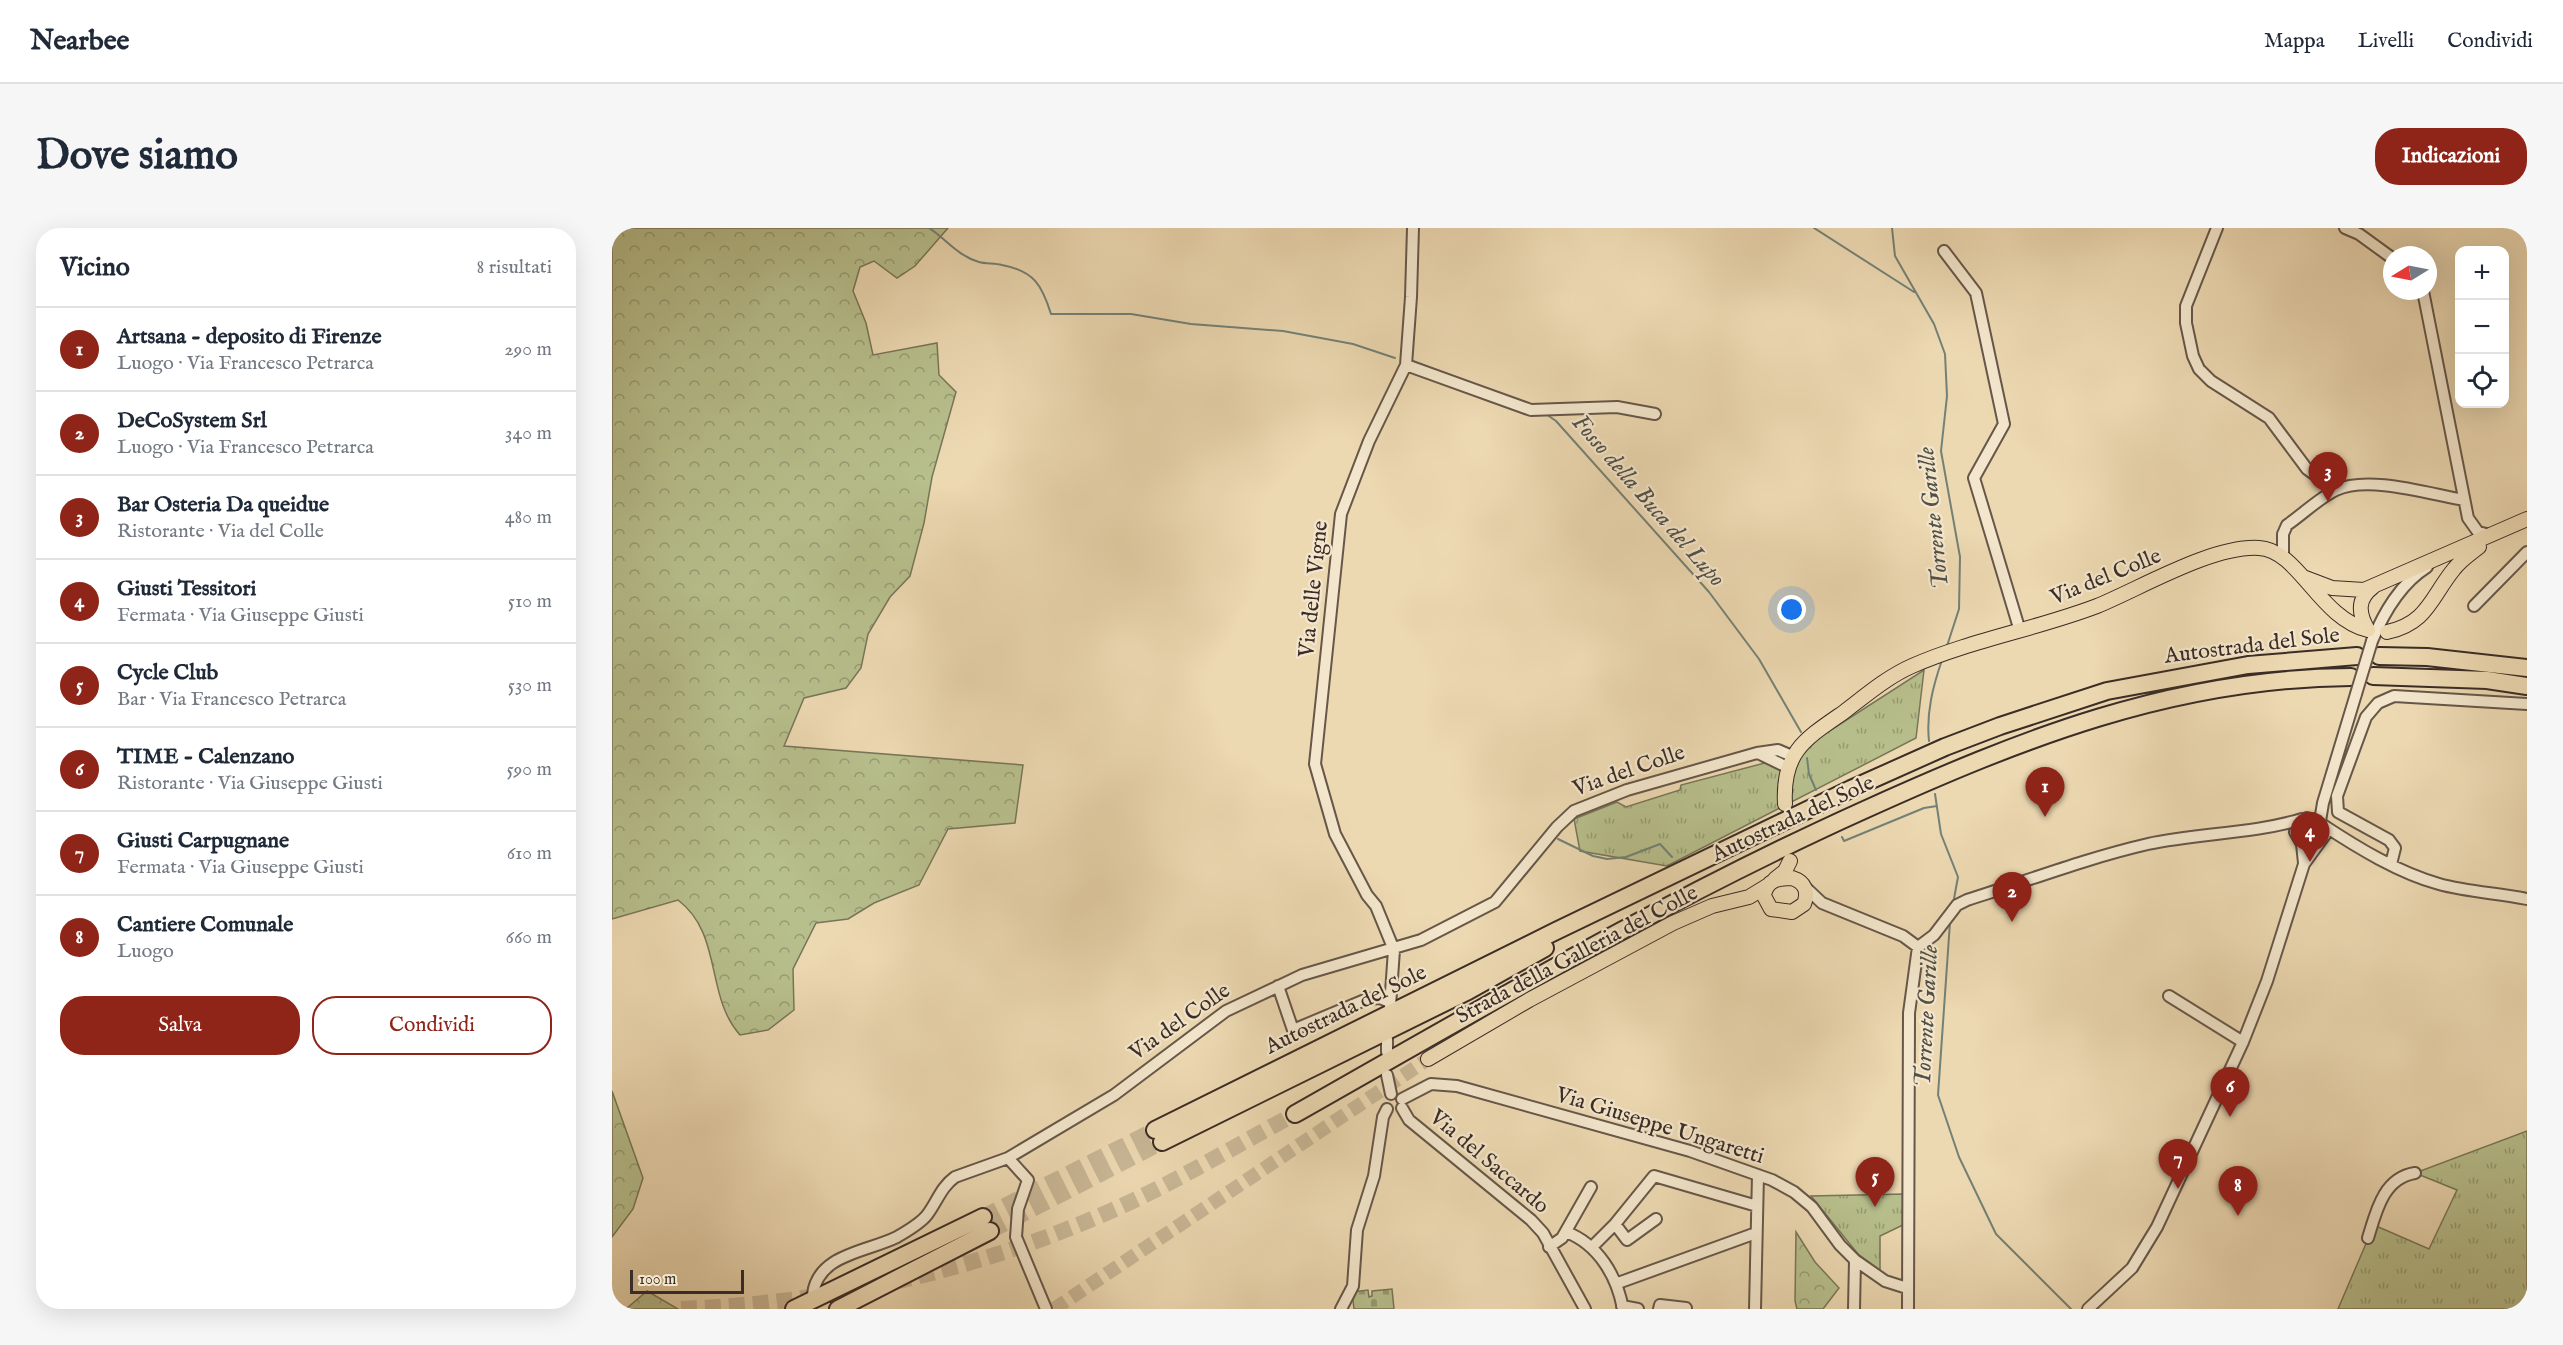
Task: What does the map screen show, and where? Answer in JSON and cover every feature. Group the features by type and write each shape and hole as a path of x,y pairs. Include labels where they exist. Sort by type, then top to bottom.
{"highway":[{"path":"2373,642 2427,657 2527,668"},
{"name":"Autostrada del Sole","path":"1158,1136 1719,852 1945,747 2107,691 2248,665 2357,656"},
{"path":"2373,676 2487,680 2527,686"},
{"name":"Autostrada del Sole","path":"1295,1114 1683,897 1782,847 1948,773 2109,713 2173,696 2350,677"},
{"path":"795,1309 986,1224 838,1309"}],"main road":[{"path":"2373,642 2360,607 2364,594 2373,587 2451,553 2466,551 2527,519"},
{"path":"2387,632 2402,628 2418,618 2454,568 2494,535"},
{"name":"Via del Colle","path":"1790,761 1814,732 1895,675 1926,661 2098,606 2217,554 2236,549 2261,548 2283,556"},
{"path":"2283,556 2313,592 2373,642"},
{"path":"2302,577 2342,590 2373,587"},
{"path":"1785,804 1784,784 1790,761"},
{"path":"1749,897 1781,912 1792,912 1802,908 1807,895 1800,883 1771,883 1764,896 1768,905"},
{"name":"Strada della Galleria del Colle","path":"1428,1059 1529,1000 1673,923 1712,906 1749,897 1771,883"}],"street":[{"name":"Via delle Vigne","path":"1394,950 1376,906 1367,895 1335,834 1315,764 1341,514 1370,441 1406,365 1412,297 1413,228"},
{"path":"2217,228 2186,306 2186,323 2193,356 2199,369 2211,381 2269,418 2307,469 2336,490"},
{"path":"2345,228 2359,234 2383,251"},
{"path":"1944,251 1976,293 2004,424 1974,477 2020,632"},
{"path":"2088,1309 2132,1268 2157,1227 2243,1042 2267,981 2304,864 2325,835 2322,823 2323,803 2373,642 2392,600 2421,571 2451,553 2467,538 2468,518 2425,300"},
{"path":"1406,365 1531,410 1617,407 1655,414"},
{"path":"2283,556 2283,534 2287,525 2336,490 2352,486 2373,485 2464,500"},
{"path":"2468,518 2478,532 2494,535"},
{"path":"2474,606 2527,552"},
{"path":"2391,864 2395,848 2389,840 2338,812 2337,796 2362,727 2372,709 2383,699 2394,696 2527,704"},
{"name":"Via del Colle","path":"813,1294 817,1277 830,1263 885,1242 911,1229 926,1216 948,1182 968,1171 1008,1158 1114,1095 1226,1011 1302,975 1394,950 1421,940 1495,902 1557,827 1574,811 1627,790 1757,753 1790,761"},
{"path":"2304,864 2301,844 2295,832 2304,818 2323,803"},
{"path":"1908,1309 1909,1013 1918,947 1934,935 1957,905 2149,844 2210,833 2274,826 2304,818 2322,823 2344,839 2391,864 2438,884 2527,899"},
{"path":"2301,844 2318,844 2344,839"},
{"path":"1800,883 1822,903 1903,936 1918,947"},
{"path":"1802,908 1822,903"},
{"path":"1278,987 1293,1030 1367,999 1380,998 1390,1004 1394,950"},
{"path":"2169,996 2243,1042"},
{"path":"1387,1039 1387,1052"},
{"path":"1387,1075 1391,1095"},
{"name":"Via Giuseppe Ungaretti","path":"1402,1103 1431,1084 1457,1086 1690,1151 1758,1175 1790,1189 1805,1201 1855,1260 1885,1281 1907,1288"},
{"path":"1391,1095 1399,1095 1402,1103 1395,1112 1388,1109 1385,1102 1391,1095"},
{"name":"Via del Saccardo","path":"1402,1103 1409,1120 1531,1220 1543,1233 1585,1309"},
{"path":"1341,1309 1353,1286 1358,1230 1374,1176 1383,1117 1388,1109"},
{"path":"1008,1158 1028,1180 1018,1209 1016,1237 1046,1309"},
{"path":"2368,1238 2379,1199 2405,1175 2415,1173"},
{"path":"1755,1309 1758,1175"},
{"path":"1592,1247 1615,1224 1653,1176 1757,1206"},
{"path":"1549,1247 1562,1238 1591,1187"},
{"path":"1615,1224 1627,1240 1656,1219"},
{"path":"1566,1232 1592,1247 1618,1283 1623,1308 1638,1309"},
{"path":"1618,1283 1756,1233"},
{"path":"1854,1309 1855,1260"},
{"path":"1659,1309 1660,1305 1664,1304 1686,1308"}],"green space":[{"path":"612,228 948,228 915,266 897,278 874,261 860,267 853,291 866,323 873,355 937,343 939,375 956,392 932,477 924,523 910,576 890,597 868,634 861,668 846,688 804,698 784,746 1023,765 1015,823 948,829 919,885 874,903 848,919 816,923 793,969 794,1010 768,1030 740,1035 729,1019 722,1002 702,930 692,914 678,900 612,919"},
{"path":"1924,670 1916,738 1667,866 1580,851 1574,819 1617,802 1626,807 1680,790 1681,785 1776,760 1817,739"},
{"path":"612,1091 643,1178 633,1209 612,1237"},
{"path":"2527,1131 2527,1309 2338,1309 2374,1225 2429,1249 2457,1190 2415,1173"},
{"path":"1904,1194 1905,1224 1880,1236 1880,1271 1858,1254 1811,1196"},
{"path":"1796,1232 1815,1262 1839,1288 1823,1309 1797,1309 1795,1301"},
{"path":"1392,1289 1394,1309 1354,1309 1352,1292 1368,1290 1369,1297 1372,1296 1372,1291"},
{"path":"647,1291 678,1309 626,1309"}],"waterway":[{"name":"Fosso della Buca del Lupo","path":"929,228 958,252 972,259 982,263 999,264 1029,275 1040,287 1051,314 1131,314 1191,324 1283,331 1353,344 1395,358"},
{"path":"1814,228 1914,292"},
{"name":"Torrente Garille","path":"1892,228 1895,256 1934,324 1945,354 1947,396 1941,451 1960,557 1959,609 1947,646"},
{"name":"Fosso della Buca del Lupo","path":"1413,361 1472,383"},
{"name":"Fosso della Buca del Lupo","path":"1546,414 1556,421 1709,592 1759,659 1801,732"},
{"name":"Torrente Garille","path":"1929,741 1928,720 1931,700 1942,660"},
{"name":"Fosso della Buca del Lupo","path":"1807,758 1809,774 1816,790"},
{"name":"Torrente Garille","path":"1935,794 1941,834 1958,877 1953,904"},
{"name":"Fosso della Buca del Lupo","path":"1842,837 1844,841 1924,808 1937,806"},
{"path":"1558,839 1593,856 1607,859 1626,857 1660,844 1672,857"},
{"name":"Torrente Garille","path":"1950,922 1938,1095 1959,1157 1996,1234 2071,1309"}],"tunnel":[{"path":"1054,1309 1428,1059"},
{"path":"681,1309 793,1300 902,1280 956,1267 1061,1232 1113,1210 1182,1176 1295,1114"},
{"path":"983,1217 1155,1130"},
{"path":"990,1231 1162,1142"}],"place":[{"name":"Bar Osteria Da queidue","path":"2328,502"},
{"name":"Artsana - deposito di Firenze","path":"2045,817"},
{"name":"Giusti Tessitori","path":"2310,862"},
{"name":"DeCoSystem Srl","path":"2012,922"},
{"name":"TIME - Calenzano","path":"2230,1117"},
{"name":"Giusti Carpugnane","path":"2178,1189"},
{"name":"Cycle Club","path":"1875,1207"},
{"name":"Cantiere Comunale","path":"2238,1216"}]}
